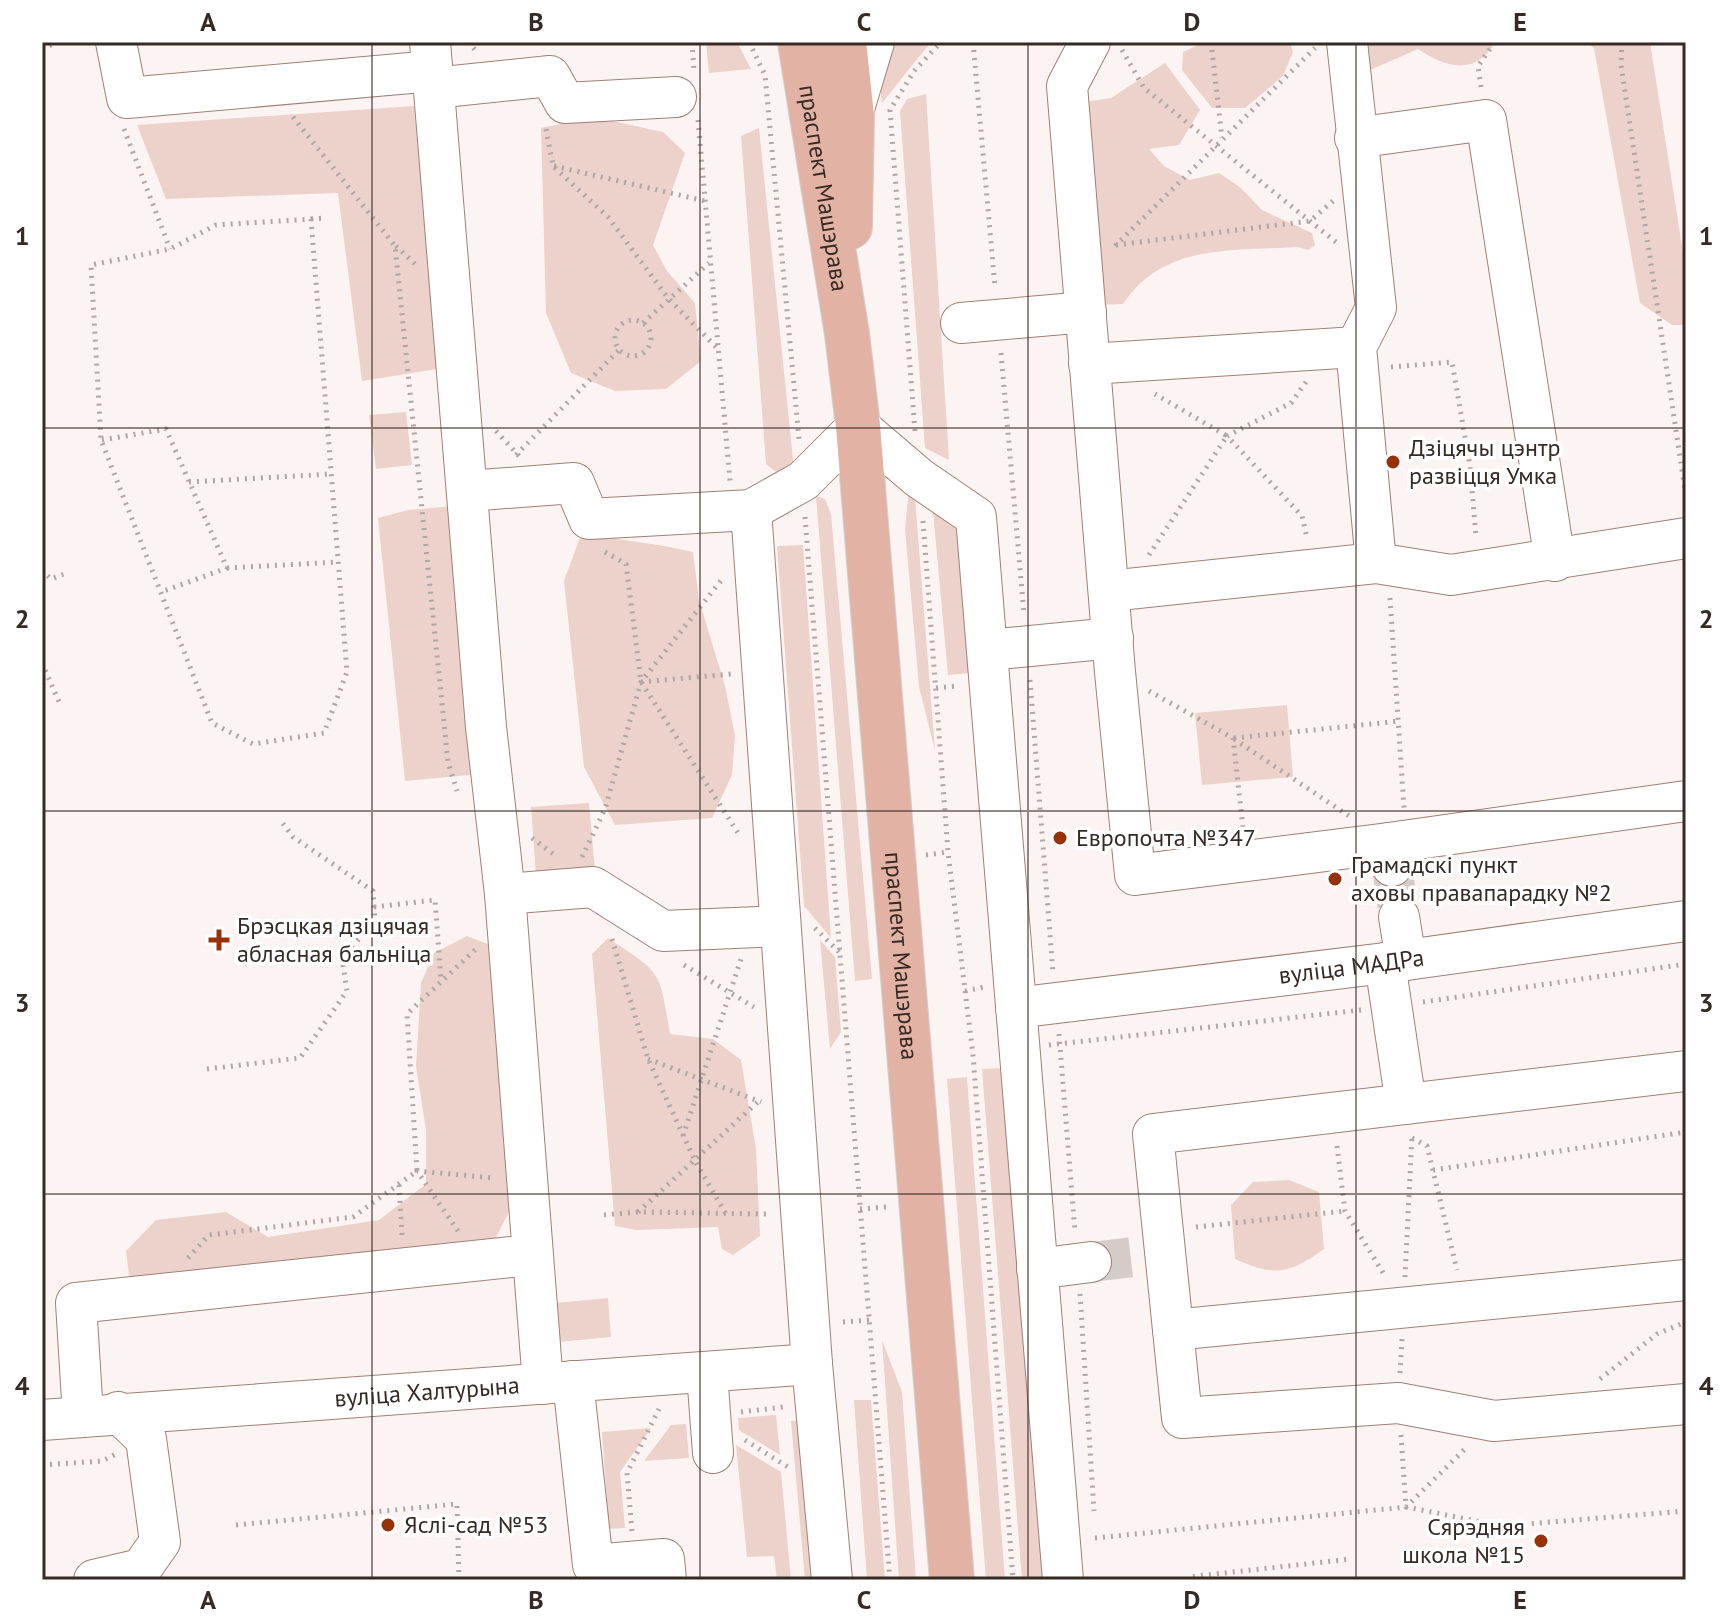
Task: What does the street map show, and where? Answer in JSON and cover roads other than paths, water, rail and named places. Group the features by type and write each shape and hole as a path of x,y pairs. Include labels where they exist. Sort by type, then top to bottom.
{"main road":[{"name":"праспект Машэрава","path":"800,42 832,116"},
{"name":"праспект Машэрава","path":"844,42 832,116 847,334 858,426 952,1580"}],"street":[{"path":"116,42 127,98 269,86 432,67 505,81 550,76 565,103 676,97"},
{"path":"780,42 832,116 874,42"},
{"path":"1090,42 1067,86 1085,293 1097,364 1109,591 1135,875 1247,861 1395,850 1686,801"},
{"path":"1347,42 1355,138 1376,308 1348,355 1382,564"},
{"path":"432,67 459,394 472,491 494,808 506,906 530,1255 593,1565 650,1570"},
{"path":"1355,138 1486,120 1555,561"},
{"path":"980,321 1085,293"},
{"path":"1097,364 1348,355"},
{"path":"472,491 574,483 589,519 751,510 803,481 858,426 919,478 976,517 1008,648 1016,1008 1063,1580"},
{"path":"751,510 766,927 832,1580"},
{"path":"1109,591 1382,564 1451,575 1686,538"},
{"path":"1008,648 1114,655"},
{"path":"506,906 576,888 593,887 663,931 766,927"},
{"path":"1399,917 1389,1007 1409,1121"},
{"name":"вуліца МАДРа","path":"1016,1008 1396,962 1686,921"},
{"path":"1686,1071 1409,1121 1333,1112 1153,1134 1157,1246 1173,1330 1182,1418 1398,1403 1494,1421 1581,1416 1686,1404"},
{"path":"94,1580 141,1569 160,1542 146,1439 101,1414 76,1303 530,1255"},
{"path":"1037,1269 1084,1263"},
{"path":"1173,1330 1686,1280"},
{"name":"вуліца Халтурына","path":"42,1420 812,1364"},
{"path":"698,1374 727,1445"}],"tunnel":[{"path":"1392,866 1399,917"},
{"path":"1091,1262 1143,1256"}],"place":[{"name":"Дзіцячы цэнтр развіцця Умка","path":"1393,462"},
{"name":"Европочта №347","path":"1060,838"},
{"name":"Грамадскі пункт аховы правапарадку №2","path":"1335,879"},
{"name":"Брэсцкая дзіцячая абласная бальніца","path":"219,940"},
{"name":"Яслі-сад №53","path":"388,1525"},
{"name":"Сярэдняя школа №15","path":"1541,1541"}]}
